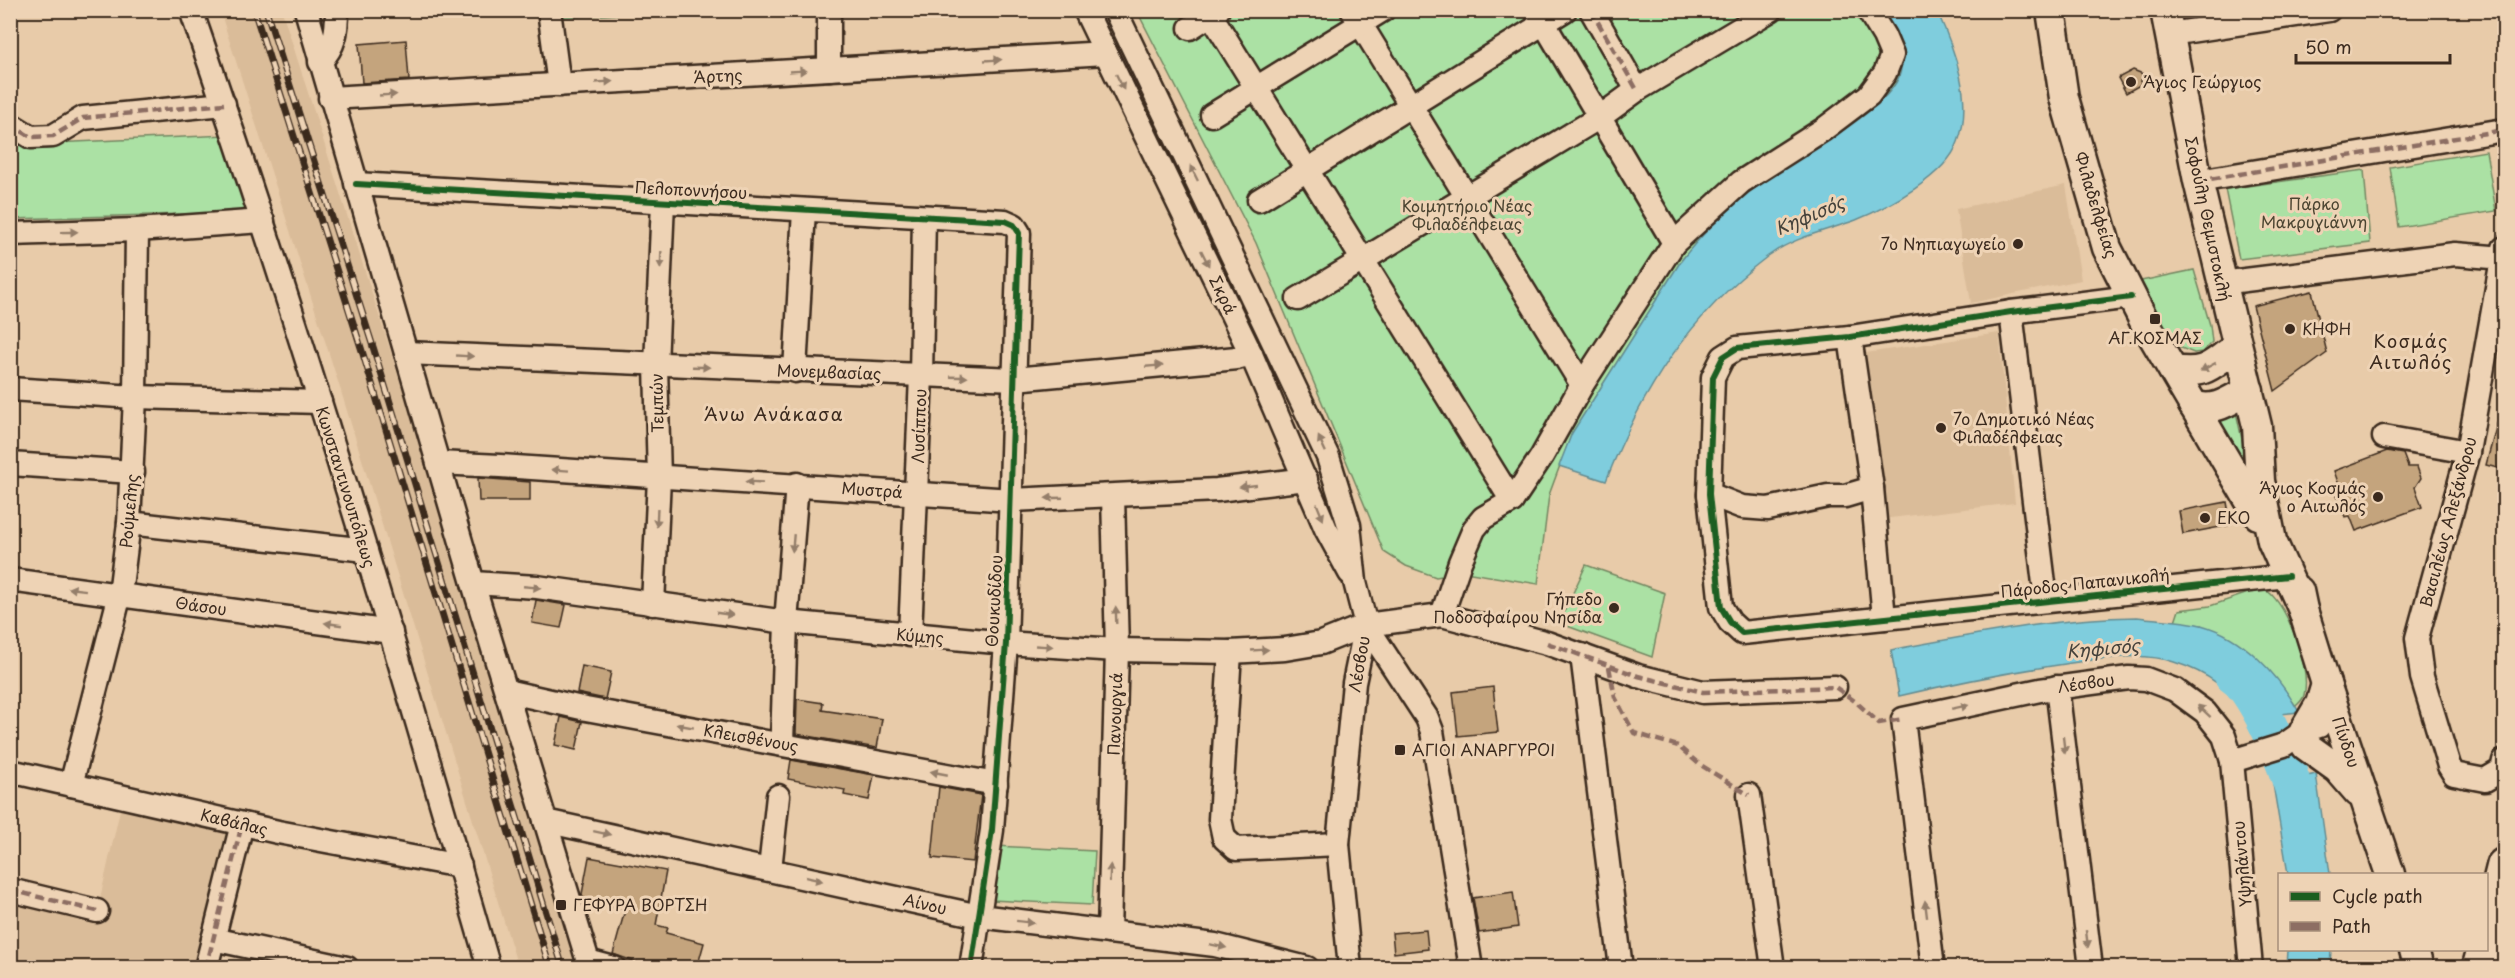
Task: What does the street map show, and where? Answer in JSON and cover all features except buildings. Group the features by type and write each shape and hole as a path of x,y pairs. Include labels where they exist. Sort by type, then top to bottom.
{"highway":[{"path":"2488,934 2505,865"},
{"path":"2479,968 2484,951"}],"main road":[{"name":"Φιλαδελφείας","path":"2051,10 2064,98 2107,248 2131,297 2243,487 2272,541"},
{"name":"Σοφούλη Θεμιστοκλή","path":"2168,22 2198,181 2257,426 2260,481 2272,541 2303,610"},
{"path":"2173,370 2192,373 2203,371 2237,347"},
{"path":"2193,405 2205,410 2214,408 2249,390"},
{"name":"Σοφούλη Θεμιστοκλή","path":"2257,426 2278,473 2303,610"},
{"name":"Πίνδου","path":"2303,610 2390,873"},
{"path":"2326,684 2320,704 2298,741 2338,769 2367,804"},
{"path":"2414,951 2420,968"}],"street":[{"name":"Κωνσταντινουπόλεως","path":"191,10 263,221 320,402 391,632 489,968"},
{"path":"306,10 473,583 589,964 614,968"},
{"path":"320,62 330,51 337,33 337,10"},
{"path":"549,10 559,85"},
{"path":"829,10 829,69"},
{"name":"Σκρά","path":"1085,10 1251,354 1326,529 1355,582"},
{"name":"Σκρά","path":"1115,10 1328,457 1349,525 1355,582 1366,625"},
{"path":"1212,114 1256,88 1356,17 1383,10"},
{"path":"1259,200 1410,107 1540,17 1565,10"},
{"path":"1591,10 1638,90"},
{"path":"1299,298 1600,117 1638,90 1771,10"},
{"path":"1442,615 1474,529 1483,518 1512,501 1542,456 1582,386 1674,243 1741,182 1824,129 1869,95 1885,74 1892,55 1884,36 1868,10"},
{"path":"2168,22 2328,10"},
{"path":"1190,28 1212,12 1256,88 1512,501"},
{"path":"1356,17 1582,386"},
{"path":"1540,17 1674,243"},
{"name":"Άρτης","path":"330,98 1107,53"},
{"path":"10,124 31,136 53,136 83,118 224,104"},
{"path":"2198,181 2505,130"},
{"name":"Πελοποννήσου","path":"356,184 1005,221 1014,225 1019,233"},
{"name":"Τεμπών","path":"653,604 659,478 656,365 663,202"},
{"path":"795,371 804,210"},
{"name":"Λυσίππου","path":"910,635 921,375 924,217"},
{"path":"10,234 136,230 263,221"},
{"name":"Ρούμελης","path":"71,785 120,594 129,523 135,397 136,230"},
{"name":"Θουκυδίδου","path":"971,968 992,830 1006,644 1019,233"},
{"path":"2221,283 2455,254 2504,255"},
{"name":"Βασιλέως Αλεξάνδρου","path":"2504,255 2468,452 2417,638 2422,677 2449,766 2454,774 2485,780 2502,770 2505,761"},
{"path":"1872,488 1845,496 1821,498 1768,509 1742,507 1709,494 1713,377 1723,357 1737,348 1850,337 2011,312 2131,297"},
{"path":"2011,312 2046,600"},
{"path":"1850,337 1872,488 1884,618"},
{"name":"Μονεμβασίας","path":"406,353 1015,379 1237,358 1251,354"},
{"path":"10,389 135,397 320,402"},
{"path":"2384,437 2468,452"},
{"name":"Μυστρά","path":"438,463 659,478 797,484 1012,500 1217,490 1306,479"},
{"path":"10,464 133,472"},
{"path":"782,743 786,622 797,484"},
{"name":"Πάροδος Παπανικολή","path":"1709,494 1721,607 1730,622 1742,633 2288,576"},
{"name":"Πανουργιά","path":"1109,932 1117,650 1113,496"},
{"path":"129,523 366,550"},
{"name":"Θάσου","path":"10,580 391,632"},
{"name":"Κύμης","path":"473,583 537,586 786,622 910,635 1006,644 1117,650 1230,652 1285,649 1321,643 1366,625"},
{"name":"Λέσβου","path":"1350,968 1338,844 1354,683 1366,625 1442,615 1547,643 1638,676 1703,692 1835,687"},
{"path":"1366,625 1430,723 1471,968"},
{"path":"1230,652 1220,819 1224,837 1236,849 1338,844"},
{"path":"1582,655 1621,968"},
{"name":"Λέσβου","path":"1934,968 1903,720 2057,687 2129,678 2162,683 2191,700 2215,722 2224,736 2232,761"},
{"path":"2057,687 2091,968"},
{"name":"Κλεισθένους","path":"506,691 586,709 782,743 996,784"},
{"path":"2232,761 2340,727"},
{"name":"Υψηλάντου","path":"2232,761 2251,968"},
{"name":"Καβάλας","path":"10,771 242,824 460,866"},
{"path":"1749,795 1773,968"},
{"path":"770,869 778,796"},
{"name":"Αίνου","path":"545,821 979,916 1215,945 1307,968"},
{"path":"206,968 242,824"},
{"path":"10,890 97,911"},
{"path":"213,939 347,968"}],"shaded area":[{"path":"220,11 282,11 501,698 583,967 518,967 340,388"},
{"name":"7ο Νηπιαγωγείο","path":"2066,185 2081,280 1971,303 1956,209"},
{"name":"7ο Δημοτικό Νέας Φιλαδέλφειας","path":"1999,333 2015,503 1882,519 1866,353"},
{"path":"120,810 226,834 193,967 12,968 11,901 95,921"}],"green space":[{"path":"553,10 672,11 553,18"},
{"name":"Κοιμητήριο Νέας Φιλαδέλφειας","path":"1137,11 1881,11 1896,45 1901,67 1897,82 1864,116 1756,187 1726,212 1681,261 1572,433 1549,495 1538,584 1465,572 1436,577 1406,566 1384,552 1256,243"},
{"path":"227,135 254,212 11,219 10,145"},
{"path":"2486,151 2496,211 2399,227 2390,167"},
{"name":"Πάρκο Μακρυγιάννη","path":"2364,170 2370,243 2239,259 2225,189"},
{"path":"2194,270 2210,325 2212,342 2202,352 2194,353 2176,346 2141,281"},
{"path":"2236,412 2250,476 2214,421 2226,419"},
{"name":"Γήπεδο Ποδοσφαίρου Νησίδα","path":"1586,565 1665,593 1652,657 1559,623"},
{"path":"2260,589 2271,594 2286,615 2302,657 2305,684 2303,697 2296,706 2273,676 2201,625 2175,622 2179,610 2210,606"},
{"path":"994,846 1095,851 1092,905 991,900"}],"water":[{"path":"1881,11 1937,11 1950,41 1963,92 1962,126 1958,142 1951,155 1929,178 1899,199 1856,220 1810,235 1778,249 1740,279 1714,304 1671,357 1635,416 1606,481 1559,466 1572,433 1681,261 1698,240 1756,187 1863,116 1883,99 1896,82 1901,67 1900,60"},
{"path":"2137,617 2201,625 2231,638 2270,671 2299,712 2251,717 2226,690 2198,671 2174,662 2134,656 2044,667 1899,696 1891,650 2044,624"},
{"path":"2316,774 2330,873 2288,873 2273,784"},
{"path":"2288,951 2331,951 2330,967 2287,967"}],"waterway":[{"name":"Κηφισός","path":"2233,675 2254,699 2292,782 2301,815 2308,873"}],"railway":[{"path":"254,10 363,354 550,968"},
{"path":"266,10 374,350 563,968"}],"marked path":[{"path":"1591,10 1637,90"},
{"path":"10,124 31,137 53,136 83,118 224,104"},
{"path":"2198,181 2504,130"},
{"path":"1547,643 1638,676 1703,692 1835,687 1879,723 1903,719"},
{"path":"1609,667 1615,697 1634,733 1678,746 1699,764 1749,795"},
{"path":"206,968 242,824"},
{"path":"10,890 97,911"}],"cycle path":[{"path":"356,184 1005,221 1014,225 1019,233 1006,643 992,830 971,968"},
{"path":"2131,297 2011,312 1850,337 1737,348 1723,357 1713,377 1709,494 1721,607 1730,622 1742,633 2288,576"}],"place":[{"name":"Άγιος Γεώργιος","path":"2131,82"},
{"name":"7ο Νηπιαγωγείο","path":"2018,244"},
{"name":"ΑΓ.ΚΟΣΜΑΣ","path":"2155,319"},
{"name":"ΚΗΦΗ","path":"2290,329"},
{"name":"7ο Δημοτικό Νέας Φιλαδέλφειας","path":"1941,428"},
{"name":"Άγιος Κοσμάς ο Αιτωλός","path":"2378,497"},
{"name":"EKO","path":"2205,518"},
{"name":"Γήπεδο Ποδοσφαίρου Νησίδα","path":"1614,608"},
{"name":"ΑΓΙΟΙ ΑΝΑΡΓΥΡΟΙ","path":"1400,750"},
{"name":"ΓΕΦΥΡΑ ΒΟΡΤΣΗ","path":"561,905"}],"district":[{"name":"Κοσμάς Αιτωλός","path":"2411,352"},
{"name":"Άνω Ανάκασα","path":"774,415"}]}
